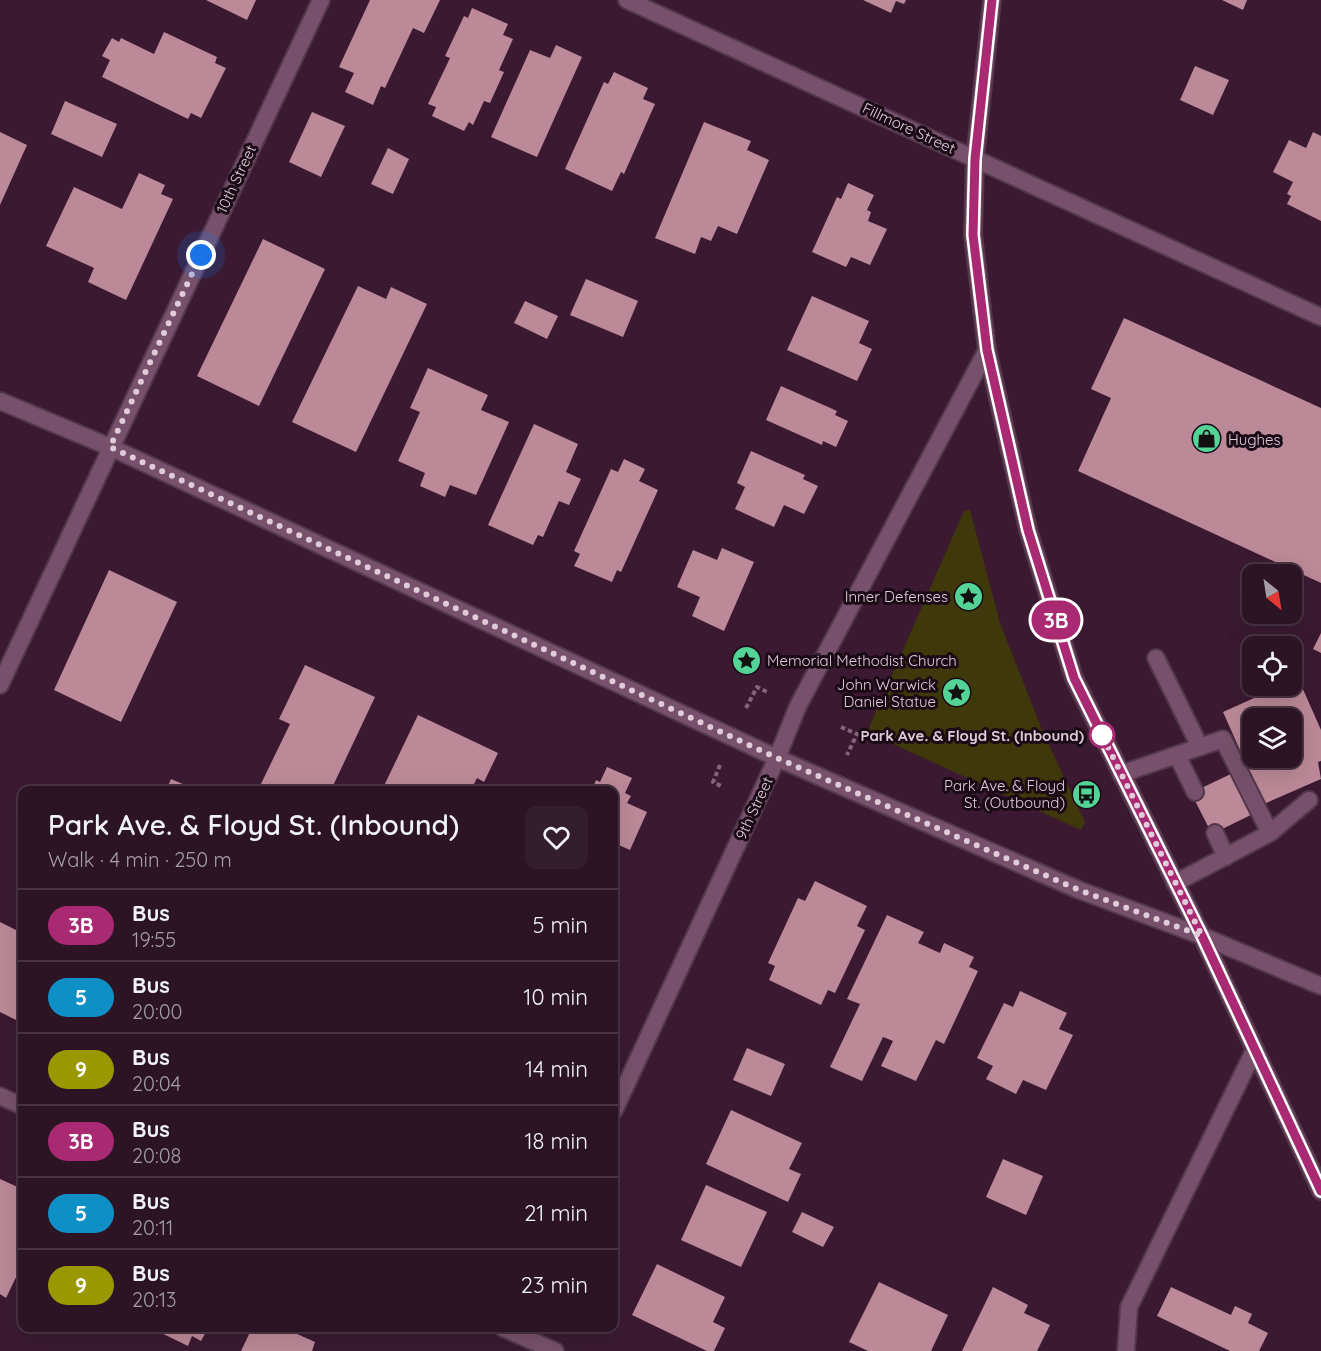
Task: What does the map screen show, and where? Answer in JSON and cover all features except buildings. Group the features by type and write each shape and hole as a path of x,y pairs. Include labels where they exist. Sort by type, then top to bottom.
{"street":[{"name":"10th Street","path":"0,685 321,0"},
{"name":"Fillmore Street","path":"627,0 1321,317"},
{"path":"992,0 975,159 973,235 987,350 1028,530 1074,678 1202,936 1321,1191"},
{"name":"9th Street","path":"618,1102 777,758 798,706 987,350"},
{"path":"0,401 110,447 777,758 1079,890 1202,936 1321,986"},
{"path":"1156,658 1200,747"},
{"path":"1121,774 1223,739 1270,833"},
{"path":"1177,755 1195,792"},
{"path":"1175,883 1270,833 1309,800"},
{"path":"1215,833 1226,857"},
{"path":"1127,1351 1129,1307 1254,1051"},
{"path":"0,1096 18,1104"},
{"path":"515,1332 555,1351"}],"path":[{"path":"746,708 757,687 767,692"},
{"path":"842,727 857,734 847,755"},
{"path":"720,765 713,782 721,786"}],"shaded area":[{"path":"970,510 1000,623 1042,730 1085,822 1081,830 867,732 964,511"}],"bus line":[{"name":"3B","path":"992,0 975,159 973,235 987,350 1028,530 1074,678 1202,936 1321,1191"}],"place":[{"name":"Hughes","path":"1207,439"},
{"name":"Inner Defenses","path":"969,596"},
{"name":"Memorial Methodist Church","path":"746,660"},
{"name":"John Warwick Daniel Statue","path":"957,693"},
{"name":"Park Ave. & Floyd St. (Inbound)","path":"1102,735"},
{"name":"Park Ave. & Floyd St. (Outbound)","path":"1086,794"}],"route":[{"path":"201,255 110,447 777,758 1079,890 1202,936 1102,735"}]}
